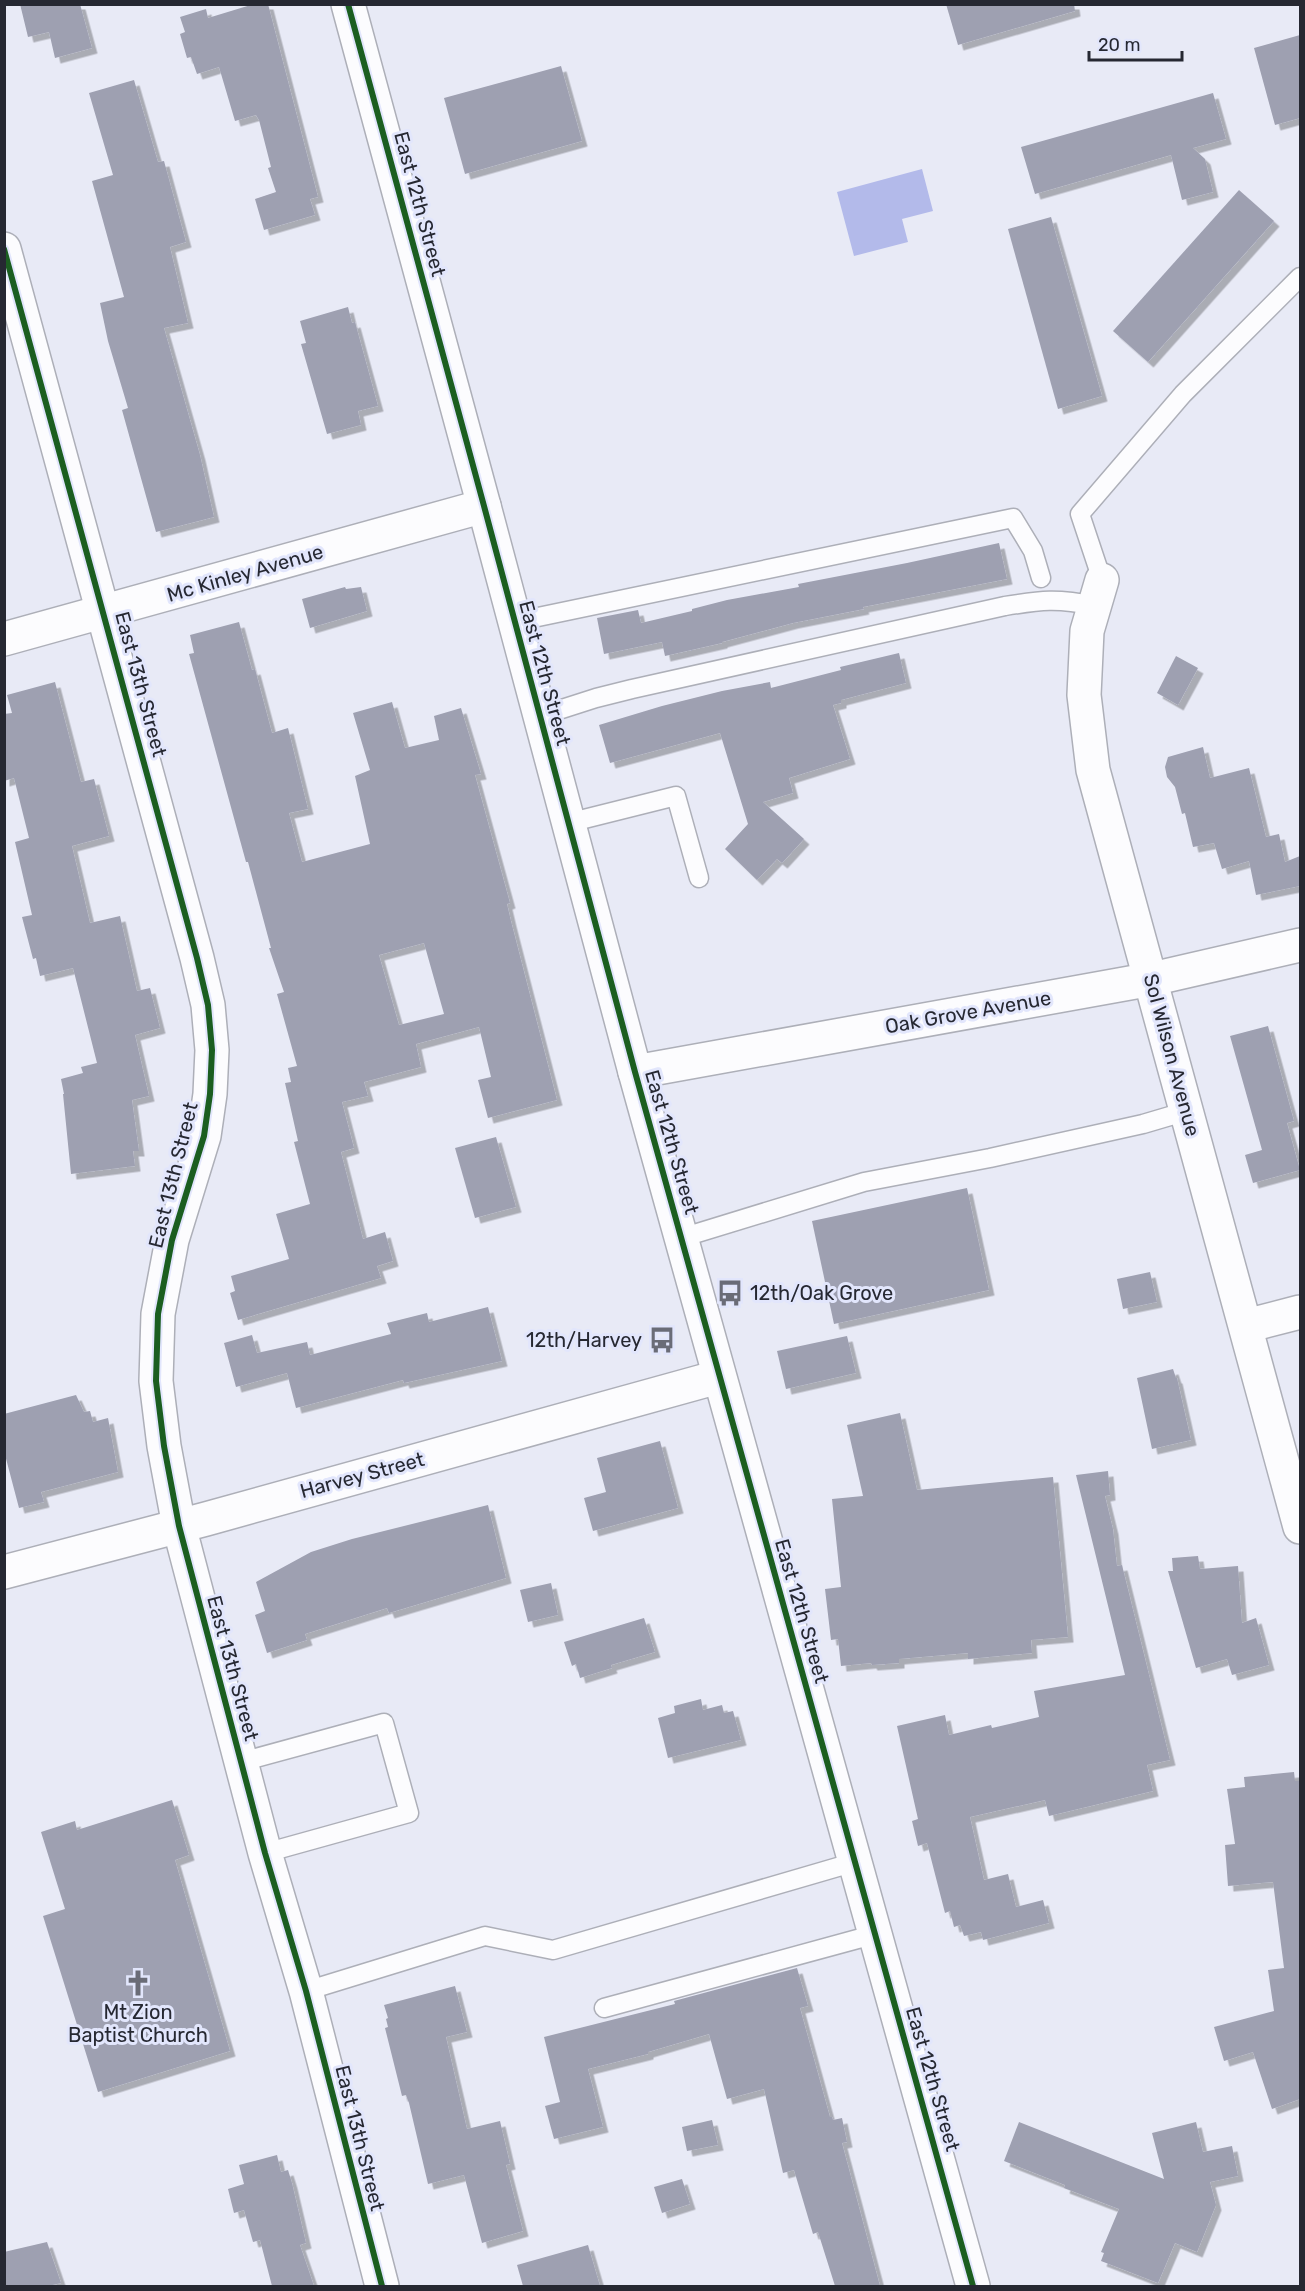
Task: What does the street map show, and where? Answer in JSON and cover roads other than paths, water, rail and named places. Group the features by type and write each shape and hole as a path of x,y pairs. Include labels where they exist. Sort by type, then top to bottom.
{"street":[{"name":"East 12th Street","path":"348,4 718,1377 974,2286"},
{"name":"East 13th Street","path":"4,249 104,611 208,1005 212,1050 210,1094 204,1136 172,1240 158,1314 156,1381 164,1446 179,1526 265,1853 306,1991 382,2286"},
{"name":"Mc Kinley Avenue","path":"4,639 484,506"},
{"name":"Sol Wilson Avenue","path":"1098,593 1087,631 1084,695 1093,770 1300,1527"},
{"name":"Oak Grove Avenue","path":"635,1072 1152,979 1300,945"},
{"path":"1246,1326 1300,1312"},
{"name":"Harvey Street","path":"4,1572 718,1377"}],"lane":[{"path":"540,716 596,698 1005,606 1046,599 1063,600 1098,593 1080,514 1183,394 1300,277"},
{"path":"514,622 1013,518 1033,550 1041,578"},
{"path":"568,823 676,796 699,878"},
{"path":"681,1238 864,1182 990,1158 1143,1124 1187,1111"},
{"path":"241,1762 384,1723 409,1813 265,1853"},
{"path":"306,1991 485,1936 553,1950 855,1862"},
{"path":"604,2008 876,1934"}],"water":[{"path":"922,169 933,211 902,219 908,242 854,256 837,192"}],"place":[{"name":"12th/Oak Grove","path":"730,1293"},
{"name":"12th/Harvey","path":"662,1340"},
{"name":"Mt Zion Baptist Church","path":"138,1983"}]}
